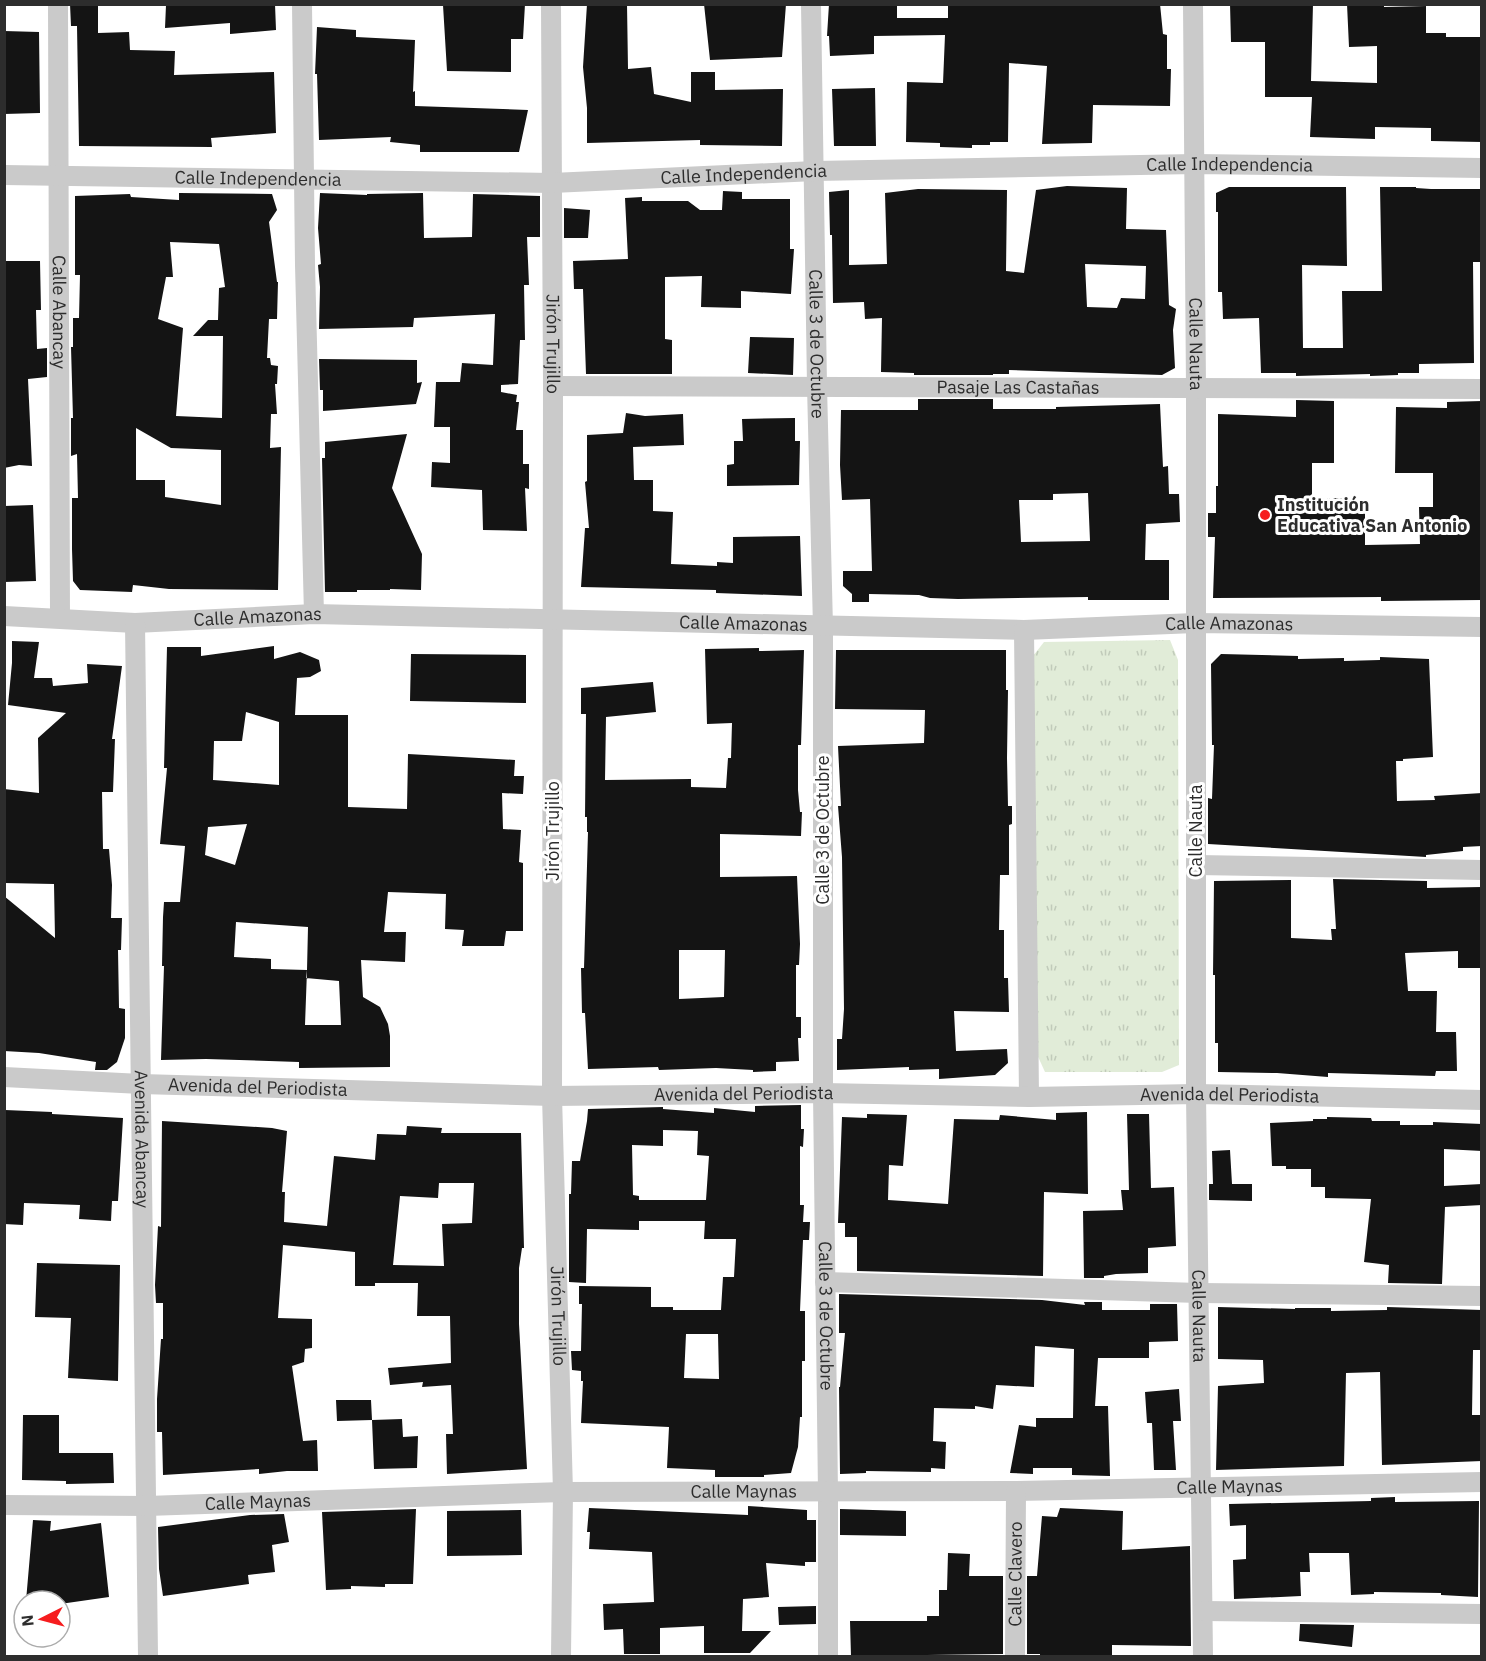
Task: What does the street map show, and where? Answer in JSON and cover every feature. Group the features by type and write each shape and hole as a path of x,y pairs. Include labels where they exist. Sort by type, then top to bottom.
{"street":[{"name":"Calle Abancay","path":"58,4 60,618"},
{"path":"302,4 314,614"},
{"name":"Jirón Trujillo","path":"551,4 552,1096 563,1492 561,1656"},
{"name":"Calle 3 de Octubre","path":"811,4 823,627 823,1093 828,1656"},
{"name":"Calle Nauta","path":"1193,4 1196,389 1196,1094 1203,1656"},
{"name":"Calle Independencia","path":"4,175 552,183 815,171 1195,164 1482,168"},
{"name":"Pasaje Las Castañas","path":"553,386 1482,389"},
{"name":"Calle Amazonas","path":"4,616 135,623 314,614 1024,630 1196,623 1482,627"},
{"name":"Avenida Abancay","path":"135,623 148,1656"},
{"path":"1024,630 1029,1097"},
{"path":"1197,865 1482,870"},
{"name":"Avenida del Periodista","path":"4,1077 141,1084 552,1096 823,1093 1029,1097 1196,1094 1482,1100"},
{"path":"825,1282 1199,1293 1482,1296"},
{"name":"Calle Maynas","path":"4,1505 147,1506 563,1492 1016,1491 1482,1482"},
{"name":"Calle Clavero","path":"1015,1656 1016,1491"},
{"path":"1203,1611 1482,1614"}],"green space":[{"path":"1170,640 1178,660 1179,1065 1162,1072 1045,1072 1035,1050 1033,656 1044,642"}],"building":[{"path":"70,4 98,4 98,33 129,32 130,50 175,51 174,75 274,72 276,133 211,138 212,147 79,146 77,26 71,26"},
{"path":"230,4 275,4 276,30 230,34 230,23 165,28 166,5 230,6"},
{"path":"525,4 523,39 511,39 511,72 447,71 443,5"},
{"path":"587,4 627,4 628,69 651,67 654,94 691,102 691,72 715,72 715,90 783,89 782,146 700,145 700,140 587,143 587,108 583,67"},
{"path":"704,4 786,4 782,57 710,60"},
{"path":"829,4 897,4 897,18 948,18 948,4 1160,4 1163,34 1167,35 1167,69 1171,69 1170,106 1093,105 1092,143 1042,144 1047,66 1009,63 1008,142 972,145 972,148 940,147 940,143 906,142 907,82 943,83 945,35 874,36 874,54 830,56 829,36 827,36"},
{"path":"1230,4 1313,4 1311,81 1377,83 1377,46 1349,47 1347,4 1384,4 1384,7 1426,6 1426,33 1446,33 1446,37 1482,37 1482,142 1431,141 1431,128 1375,127 1375,139 1310,137 1312,97 1265,97 1265,42 1231,42"},
{"path":"317,27 356,30 356,37 415,40 413,92 415,91 415,106 528,110 519,152 420,152 420,145 390,142 391,137 319,140 317,74 315,74"},
{"path":"4,31 39,32 40,113 4,114"},
{"path":"875,88 876,146 834,146 832,89"},
{"path":"1067,186 1127,188 1126,229 1166,230 1169,305 1176,309 1173,330 1175,368 1162,375 1009,370 1009,374 993,375 914,375 914,373 881,372 882,318 865,319 864,302 833,303 829,192 849,190 849,265 887,264 885,193 918,189 1007,190 1006,271 1024,273 1036,190","holes":["1085,264 1146,266 1145,299 1121,298 1117,308 1087,307"]},
{"path":"1229,187 1346,187 1347,266 1302,265 1303,348 1343,348 1342,291 1382,291 1380,187 1482,189 1482,262 1473,262 1474,363 1419,364 1419,373 1398,373 1398,375 1296,376 1296,373 1261,373 1259,318 1223,319 1222,292 1218,292 1216,193"},
{"path":"723,191 742,192 742,199 790,199 790,249 794,249 791,294 741,291 741,308 701,307 702,276 665,277 665,339 672,340 672,374 586,374 583,289 574,289 573,261 628,259 625,198 642,197 642,201 688,201 700,210 722,210"},
{"path":"179,193 272,194 277,210 269,222 278,282 277,319 269,319 267,358 270,358 271,365 278,366 277,384 275,384 277,414 271,414 270,448 281,447 278,590 169,589 133,585 132,592 80,590 73,581 72,549 72,498 78,498 77,454 71,456 71,418 73,418 71,347 73,347 73,318 79,318 80,275 75,275 75,196 130,194 131,197 179,200","holes":["170,242 219,244 225,287 219,288 218,320 208,320 193,336 223,336 222,418 176,416 183,328 158,319 166,277 173,277","136,428 171,448 221,450 221,505 165,497 165,480 136,480"]},
{"path":"320,193 367,195 423,193 424,238 472,237 473,194 540,196 540,237 527,237 529,285 524,285 525,340 520,340 518,384 501,385 501,392 517,395 516,402 519,402 516,430 523,430 523,464 529,464 529,489 525,488 527,531 483,530 482,490 431,487 432,462 450,463 450,427 434,427 436,382 460,382 462,363 493,365 495,314 414,318 413,327 319,329"},
{"path":"564,208 590,210 588,238 564,238"},
{"path":"4,261 40,261 41,310 36,310 37,349 47,348 47,377 28,379 32,466 19,465 4,468"},
{"path":"750,337 794,338 793,375 748,373"},
{"path":"319,359 417,360 417,383 422,382 416,404 323,411"},
{"path":"918,399 993,399 993,409 1056,409 1056,407 1160,404 1163,467 1168,466 1169,494 1179,494 1180,522 1146,524 1145,560 1169,560 1169,600 1088,600 1088,597 958,599 930,598 919,595 869,594 869,602 852,602 852,594 843,586 843,571 872,571 870,499 842,500 841,410 918,410","holes":["1088,493 1090,541 1021,542 1019,500 1053,500 1053,494"]},
{"path":"1296,400 1334,401 1334,463 1312,463 1312,498 1352,498 1352,509 1365,509 1365,545 1420,544 1419,507 1433,507 1433,473 1395,473 1396,407 1447,408 1447,402 1482,401 1482,600 1381,601 1381,597 1213,598 1215,537 1208,537 1208,513 1216,513 1218,414 1296,417"},
{"path":"626,413 645,416 683,414 684,445 633,447 634,480 653,480 653,511 673,512 671,564 717,566 717,562 733,563 733,537 800,536 802,596 716,593 716,590 581,587 585,528 589,528 585,482 587,481 587,435 623,433"},
{"path":"795,418 795,441 800,441 799,485 727,486 727,465 734,464 734,441 743,441 742,419"},
{"path":"407,434 392,488 422,554 421,590 325,592 322,458 325,458 325,442"},
{"path":"33,505 36,581 4,582 4,506"},
{"path":"12,641 39,642 34,678 52,678 53,686 88,683 87,664 122,666 112,739 115,739 113,792 102,792 103,849 109,849 112,885 111,918 122,918 121,950 118,950 119,1008 125,1009 125,1038 117,1062 107,1070 95,1070 96,1062 39,1053 4,1051 4,896 55,938 54,884 4,883 4,789 39,793 38,738 66,713 8,705"},
{"path":"274,646 274,659 300,652 319,660 321,671 310,677 297,678 295,715 348,715 348,807 407,809 408,754 515,760 514,776 524,776 523,794 502,793 503,829 521,830 519,862 523,863 523,931 506,931 504,946 462,946 464,930 445,929 446,894 388,892 384,932 406,932 405,962 361,960 363,997 380,1007 388,1024 390,1067 299,1068 299,1062 161,1060 164,902 180,902 185,846 160,844 167,768 164,768 167,647 201,647 201,656","holes":["246,712 279,722 279,785 213,780 214,741 242,741","247,824 235,865 205,855 208,827","236,922 308,927 307,970 271,969 271,959 234,957","307,978 339,981 341,1025 305,1025"]},
{"path":"705,649 804,650 801,745 798,745 801,836 720,834 720,877 797,876 800,944 799,965 796,965 796,1017 801,1017 801,1038 798,1038 799,1061 776,1062 776,1071 753,1072 753,1070 716,1068 588,1069 585,1013 582,1013 581,968 584,968 588,832 587,817 585,817 586,714 581,714 581,688 653,682 656,712 606,717 605,780 691,779 691,787 726,788 728,758 731,758 732,723 707,724","holes":["679,950 725,950 724,997 679,999"]},
{"path":"836,650 1006,650 1008,806 1012,806 1012,824 1009,825 1009,875 1000,875 999,930 1004,930 1004,978 1008,978 1009,1012 954,1011 956,1051 1007,1049 1008,1063 995,1075 939,1079 939,1069 909,1070 909,1067 837,1070 837,1039 842,1039 844,1009 838,746 924,743 925,710 835,709"},
{"path":"411,654 526,655 526,703 410,701"},
{"path":"1221,654 1298,656 1298,659 1344,658 1344,661 1380,660 1380,657 1429,659 1433,757 1396,761 1397,801 1435,800 1434,796 1482,793 1482,846 1463,847 1463,851 1426,855 1426,857 1208,844 1208,798 1212,799 1214,745 1212,745 1211,664"},
{"path":"1333,879 1427,881 1427,888 1482,887 1482,968 1458,968 1458,951 1405,953 1408,991 1437,991 1436,1032 1456,1032 1457,1071 1436,1071 1435,1076 1328,1073 1328,1077 1218,1072 1218,1043 1215,1043 1215,975 1213,975 1214,881 1291,880 1291,938 1332,940 1331,929 1336,929"},
{"path":"801,1105 801,1129 804,1129 803,1147 800,1146 800,1205 804,1205 803,1222 810,1222 809,1240 803,1240 800,1311 805,1311 802,1417 800,1417 798,1447 791,1473 764,1475 764,1477 715,1477 715,1470 667,1468 669,1427 581,1423 583,1381 581,1381 581,1371 572,1370 571,1351 581,1351 582,1304 579,1304 579,1286 651,1287 651,1307 673,1307 673,1310 721,1310 723,1277 734,1277 736,1239 704,1239 705,1221 639,1221 639,1230 587,1229 586,1283 569,1282 569,1194 571,1194 572,1161 580,1161 588,1109 663,1107 663,1109 714,1113 714,1108 755,1112 755,1106","holes":["663,1130 698,1131 697,1155 709,1156 706,1200 639,1200 639,1196 633,1195 632,1145 663,1146","686,1334 718,1334 719,1379 684,1378"]},
{"path":"5,1110 123,1118 118,1201 112,1201 111,1221 79,1219 80,1205 24,1203 23,1225 4,1224"},
{"path":"1087,1112 1088,1194 1044,1192 1043,1276 857,1271 857,1237 845,1237 845,1223 838,1223 842,1117 867,1118 867,1114 907,1115 903,1166 889,1165 888,1200 948,1204 954,1119 999,1120 1000,1115 1056,1120 1056,1113"},
{"path":"1127,1114 1149,1114 1151,1188 1174,1187 1176,1246 1148,1248 1148,1273 1084,1278 1083,1211 1123,1210 1121,1190 1129,1190"},
{"path":"1327,1117 1400,1121 1400,1125 1433,1125 1433,1122 1482,1124 1482,1151 1444,1149 1444,1186 1482,1184 1482,1205 1445,1207 1442,1284 1388,1283 1389,1265 1364,1262 1371,1199 1325,1198 1325,1187 1311,1187 1311,1169 1286,1169 1286,1166 1272,1166 1270,1123 1313,1121 1313,1119 1327,1119"},
{"path":"162,1121 287,1131 282,1192 285,1192 284,1222 327,1226 334,1156 375,1160 377,1134 406,1135 407,1126 442,1128 441,1133 521,1133 524,1248 522,1248 519,1268 519,1324 527,1469 447,1474 446,1434 453,1434 451,1385 422,1387 423,1382 390,1385 388,1368 451,1363 450,1316 417,1316 418,1283 375,1283 375,1286 355,1286 355,1252 283,1245 278,1318 312,1319 312,1348 305,1349 304,1362 292,1366 303,1441 317,1440 318,1471 259,1474 259,1469 163,1475 162,1432 157,1432 157,1399 161,1339 163,1339 163,1303 156,1303 155,1285 158,1226 161,1227","holes":["439,1183 474,1183 472,1223 442,1224 444,1266 393,1265 400,1196 438,1198"]},
{"path":"1230,1150 1232,1184 1252,1184 1252,1201 1209,1200 1209,1184 1213,1184 1212,1151"},
{"path":"37,1263 120,1265 118,1381 68,1378 71,1318 35,1317"},
{"path":"839,1294 1042,1300 1085,1305 1084,1302 1102,1302 1102,1310 1150,1310 1150,1304 1177,1304 1178,1341 1149,1342 1149,1358 1098,1358 1095,1406 1108,1406 1110,1476 1072,1475 1072,1468 1033,1468 1033,1474 1010,1473 1019,1425 1036,1427 1036,1418 1073,1418 1074,1349 1035,1346 1034,1387 996,1385 993,1409 975,1406 975,1409 934,1408 933,1441 946,1442 945,1469 931,1468 931,1472 866,1471 866,1473 840,1474 839,1387 845,1333 839,1333"},
{"path":"1218,1307 1331,1308 1331,1311 1387,1310 1387,1307 1482,1310 1482,1350 1473,1350 1472,1415 1482,1415 1482,1461 1382,1465 1380,1372 1346,1373 1344,1466 1216,1470 1218,1386 1264,1383 1263,1360 1218,1359"},
{"path":"1179,1389 1181,1421 1173,1421 1176,1470 1154,1470 1152,1423 1147,1423 1145,1392"},
{"path":"336,1400 371,1400 372,1420 337,1421"},
{"path":"23,1415 59,1415 59,1453 113,1453 114,1483 66,1484 66,1481 22,1480"},
{"path":"402,1419 403,1437 418,1436 417,1468 374,1469 372,1420"},
{"path":"1395,1497 1395,1502 1479,1501 1478,1597 1441,1595 1441,1593 1374,1592 1374,1594 1351,1595 1349,1553 1309,1553 1310,1572 1300,1572 1301,1596 1234,1599 1233,1560 1246,1559 1246,1525 1230,1526 1229,1504 1371,1501 1371,1498"},
{"path":"748,1506 807,1510 807,1520 816,1520 816,1562 805,1562 805,1566 766,1563 769,1597 743,1599 742,1631 771,1631 750,1653 704,1653 704,1626 660,1628 660,1654 624,1654 623,1629 604,1630 603,1604 654,1602 652,1552 589,1549 590,1532 587,1532 589,1508 748,1515"},
{"path":"1060,1508 1123,1511 1122,1550 1190,1546 1191,1646 1112,1645 1112,1656 1027,1654 1027,1576 1037,1576 1042,1516 1057,1517"},
{"path":"416,1509 413,1584 385,1584 385,1587 351,1586 351,1589 326,1590 322,1512"},
{"path":"840,1509 906,1511 906,1536 840,1535"},
{"path":"521,1510 522,1555 447,1556 447,1511"},
{"path":"284,1514 289,1542 272,1545 275,1572 248,1575 249,1584 163,1596 159,1569 158,1527 250,1515"},
{"path":"33,1520 51,1521 50,1531 101,1523 109,1597 72,1602 72,1589 27,1589"},
{"path":"948,1553 970,1554 969,1576 1003,1576 1003,1654 851,1656 850,1621 927,1621 927,1616 939,1616 939,1590 947,1590"},
{"path":"816,1606 816,1624 779,1625 778,1607"},
{"path":"1300,1624 1354,1625 1352,1647 1299,1641"}],"place":[{"name":"Institución Educativa San Antonio","path":"1265,515"}]}
